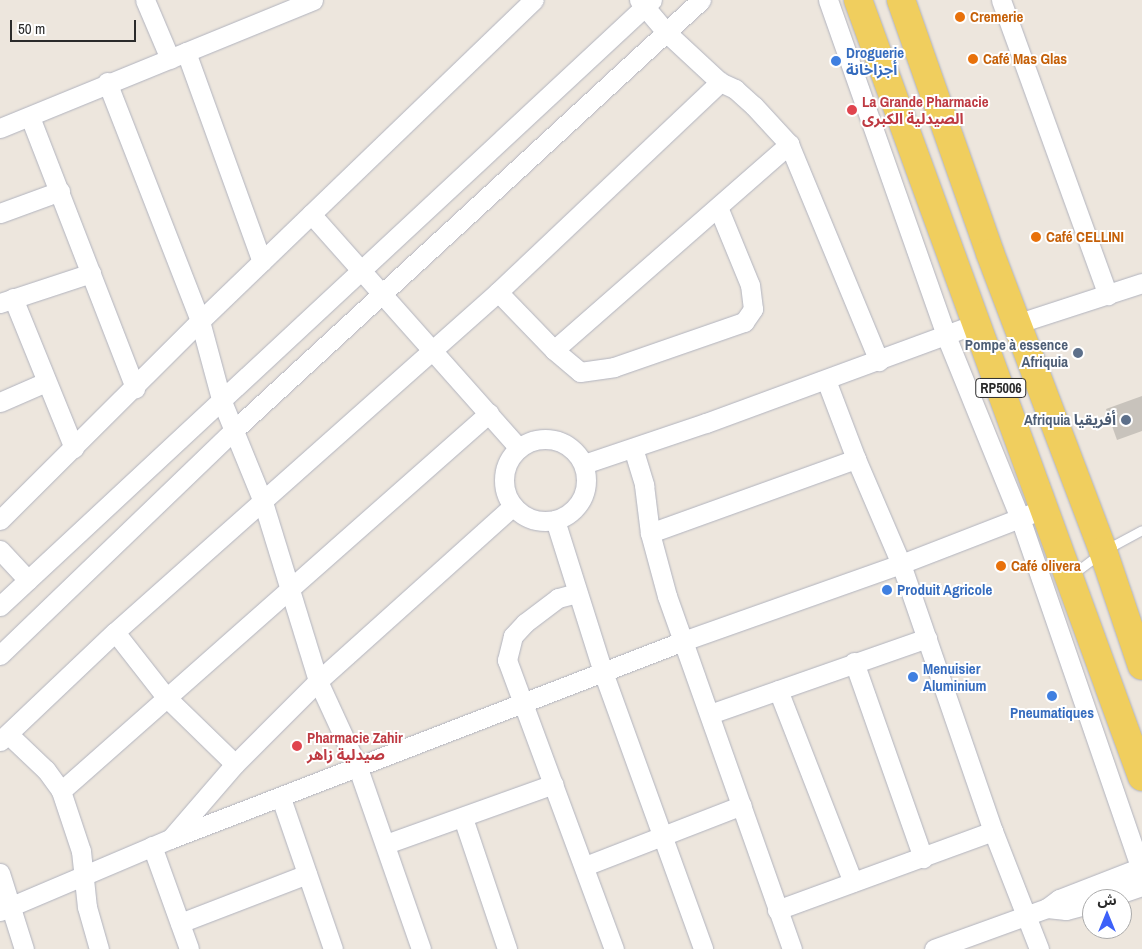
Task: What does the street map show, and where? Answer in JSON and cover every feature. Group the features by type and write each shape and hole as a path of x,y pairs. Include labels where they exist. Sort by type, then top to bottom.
{"main road":[{"name":"RP5006","path":"858,0 978,323 1031,514 1068,578 1142,777"},
{"name":"RP5006","path":"901,0 990,253 1103,551 1142,666"}],"street":[{"path":"145,0 178,55 262,262"},
{"path":"0,128 30,117 107,82 313,0"},
{"path":"0,520 135,388 200,321 534,0"},
{"path":"0,654 233,431 701,0"},
{"path":"828,0 946,336 1031,514 1142,873"},
{"path":"1001,0 1108,295"},
{"path":"0,606 645,2 667,33 720,82 735,89 789,144 879,361"},
{"path":"107,82 200,321 221,399 263,502 288,590 318,681 358,768 421,949"},
{"path":"99,949 87,907 82,851 61,791 46,770 4,738 115,632 498,292 720,82"},
{"path":"30,117 135,388"},
{"path":"554,350 789,144"},
{"path":"0,213 60,192"},
{"path":"498,292 574,370 590,372 744,322 753,309 750,285 718,207"},
{"path":"311,214 519,448"},
{"path":"74,448 46,382 7,301 91,272"},
{"path":"1018,323 1108,295 1140,289"},
{"path":"584,464 826,380 978,323"},
{"path":"826,380 856,459 901,564 993,831 1039,949"},
{"path":"0,402 46,382"},
{"path":"61,791 489,413"},
{"path":"535,439 554,439 570,447 584,464 586,479 583,497 572,511 555,520 537,520 514,506 504,480 508,462 519,448 535,439"},
{"path":"633,448 644,485 650,533 683,641 792,949"},
{"path":"650,533 856,459"},
{"path":"170,839 235,764 318,681 514,506"},
{"path":"5,910 152,846 281,798 683,641 901,564 1031,514"},
{"path":"555,520 603,672 703,949"},
{"path":"0,550 28,580"},
{"path":"578,592 558,598 540,608 513,636 507,660 585,866 614,949"},
{"path":"115,632 166,697 235,764"},
{"path":"710,714 927,638"},
{"path":"854,662 923,858"},
{"path":"778,690 852,882"},
{"path":"386,844 554,784"},
{"path":"281,798 333,949"},
{"path":"585,866 663,834 742,805"},
{"path":"462,818 507,949"},
{"path":"777,910 993,831"},
{"path":"152,846 189,949"},
{"path":"0,873 5,910 24,949"},
{"path":"1119,889 1142,873"},
{"path":"940,948 1048,908 1059,899 1142,873"},
{"path":"180,923 307,874"},
{"path":"1048,908 1066,910 1082,905"}],"lane":[{"path":"1068,578 1103,551 1142,530"}],"building":[{"name":"Afriquia أفريقيا","path":"1142,396 1142,431 1117,440 1106,409"}],"place":[{"name":"Cremerie","path":"960,17"},
{"name":"Café Mas Glas","path":"973,59"},
{"name":"Droguerie أجزاخانة","path":"836,61"},
{"name":"La Grande Pharmacie الصيدلية الكبرى","path":"852,110"},
{"name":"Café CELLINI","path":"1036,237"},
{"name":"Pompe à essence Afriquia","path":"1078,353"},
{"name":"Afriquia أفريقيا","path":"1126,420"},
{"name":"Café olivera","path":"1001,566"},
{"name":"Produit Agricole","path":"887,590"},
{"name":"Menuisier Aluminium","path":"913,677"},
{"name":"Pneumatiques","path":"1052,696"},
{"name":"Pharmacie Zahir صيدلية زاهر","path":"297,746"}]}
